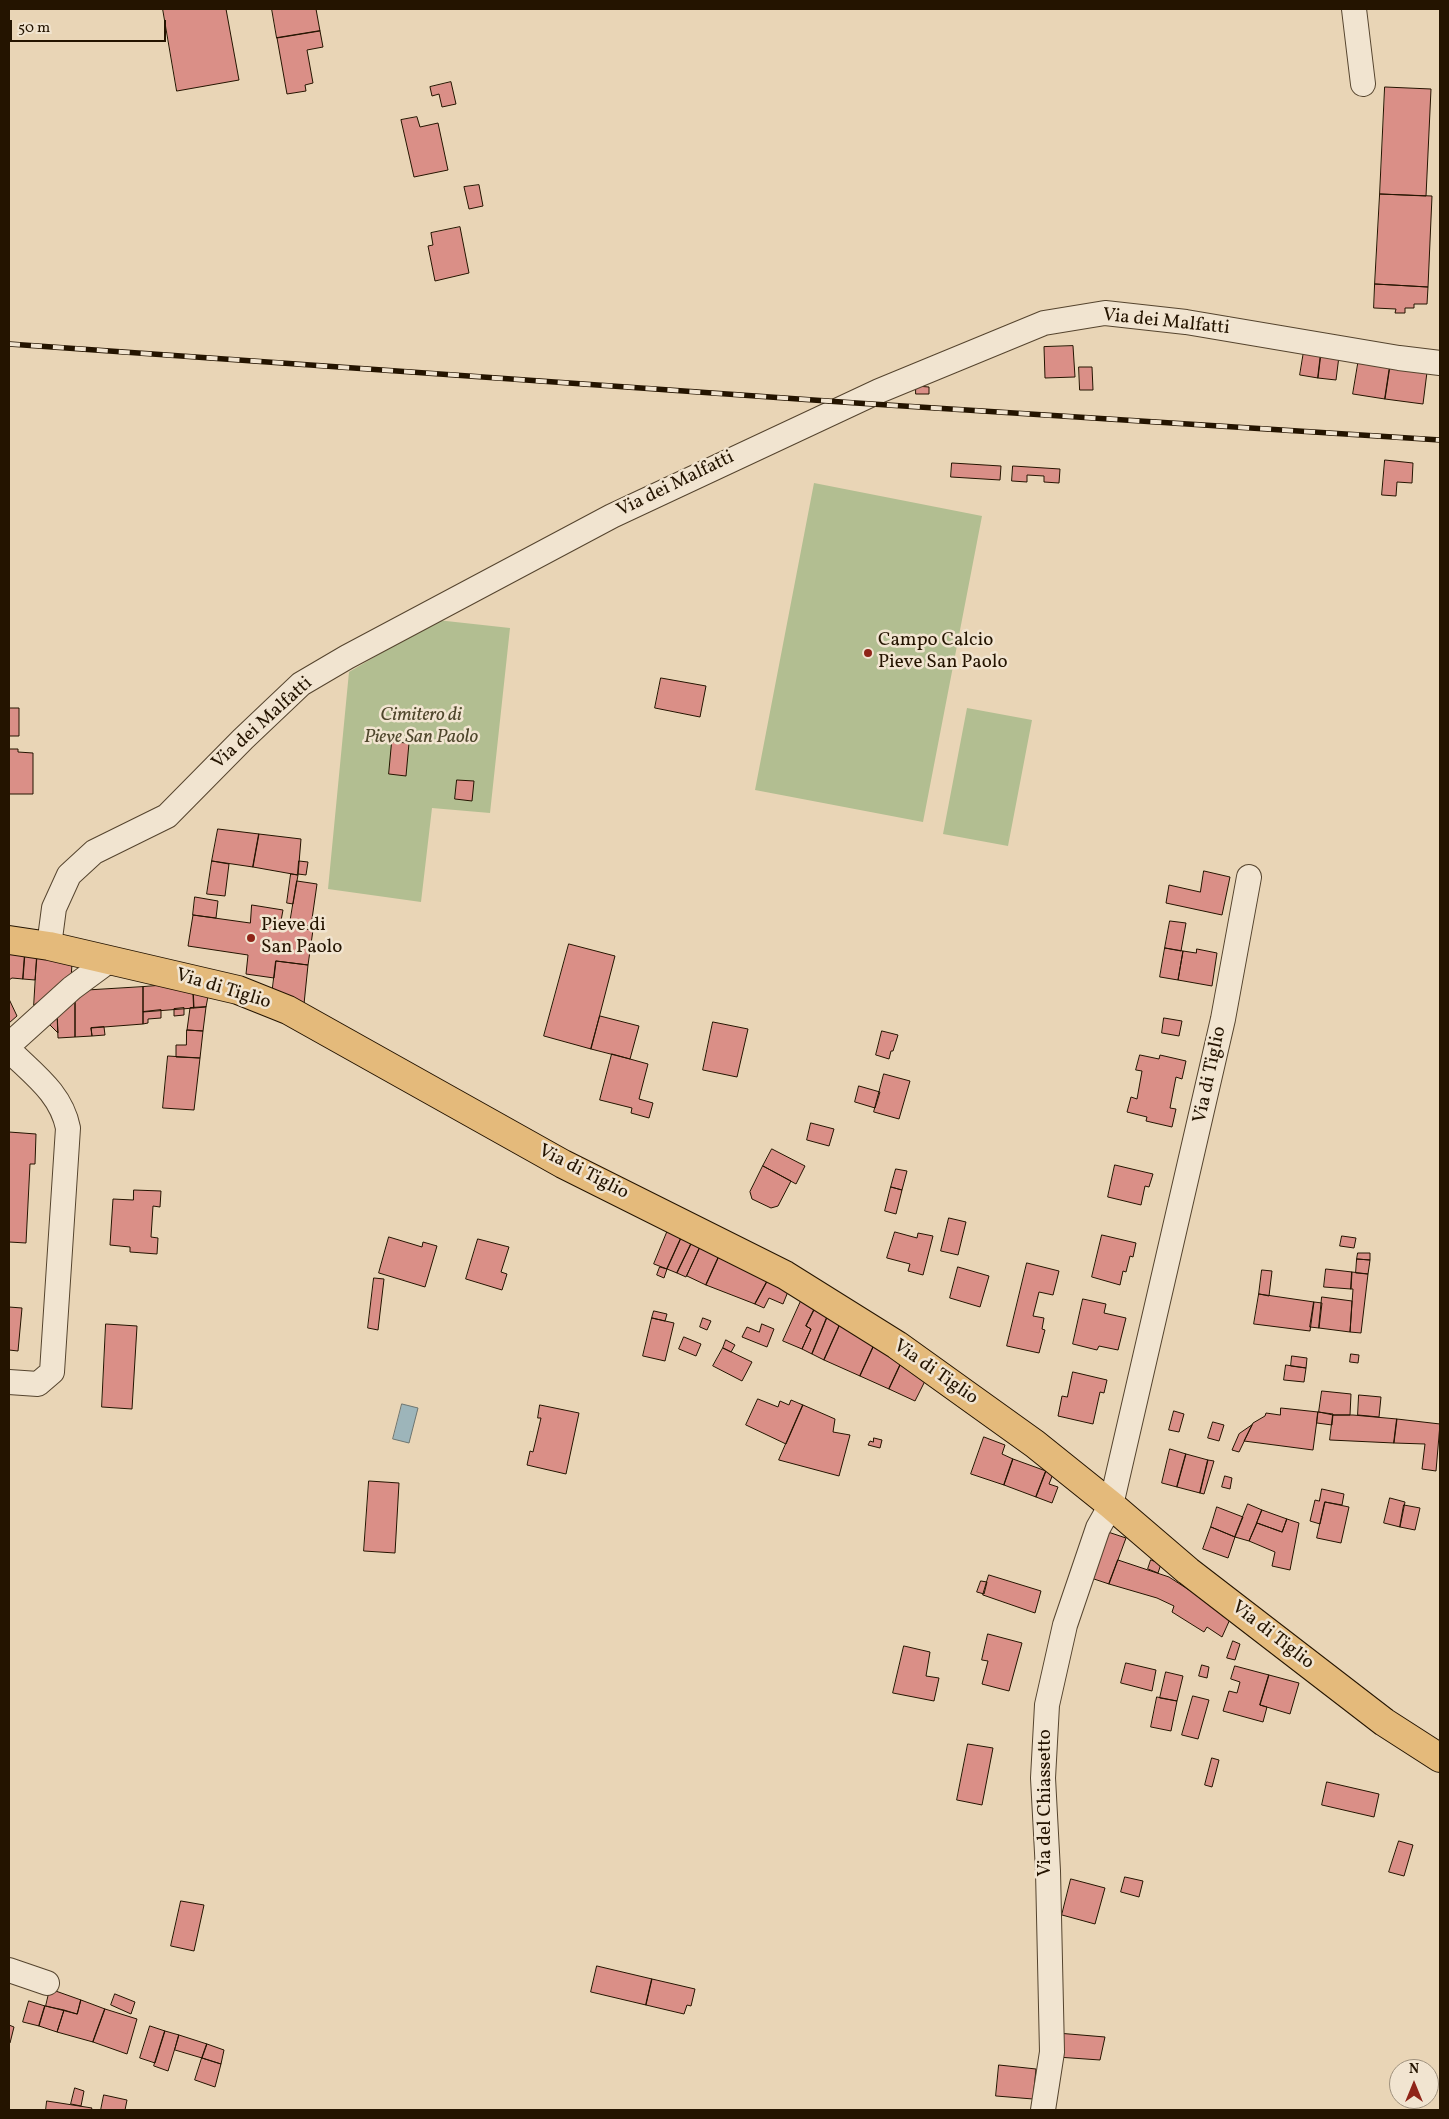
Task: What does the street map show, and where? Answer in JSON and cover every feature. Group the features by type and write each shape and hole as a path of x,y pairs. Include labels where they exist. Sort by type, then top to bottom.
{"main road":[{"name":"Via di Tiglio","path":"9,940 49,946 238,990 288,1010 563,1164 785,1275 897,1345 1035,1444 1111,1505 1174,1560 1384,1722 1440,1758"}],"street":[{"path":"1354,9 1363,84"},
{"name":"Via dei Malfatti","path":"49,946 54,908 69,875 94,852 167,816 243,739 301,684 347,657 612,516 879,391 1044,323 1105,313 1186,322 1399,358 1440,362"},
{"name":"Via di Tiglio","path":"1111,1505 1219,1038 1249,877"},
{"path":"9,1045 72,988 110,960"},
{"path":"9,1050 54,1094 65,1112 68,1128 52,1372 38,1384 9,1382"},
{"name":"Via del Chiassetto","path":"1043,2110 1052,2052 1044,1778 1048,1705 1065,1625 1098,1528 1111,1505"},
{"path":"9,1970 47,1983"}],"green space":[{"name":"Campo Calcio Pieve San Paolo","path":"814,483 982,516 923,822 755,790"},
{"name":"Cimitero di Pieve San Paolo","path":"437,620 510,628 490,813 432,808 421,902 328,889 349,672"},
{"path":"967,708 1032,720 1008,846 943,834"}],"water":[{"path":"402,1404 418,1408 409,1443 393,1439"}],"building":[{"path":"163,9 226,9 239,80 177,91"},
{"path":"272,9 316,9 320,31 277,38"},
{"path":"320,31 323,47 307,50 313,83 305,85 306,91 287,94 277,38"},
{"path":"451,82 456,104 442,107 439,94 432,96 430,87"},
{"path":"1385,87 1431,89 1426,196 1380,194"},
{"path":"417,117 420,127 438,123 448,170 414,177 401,120"},
{"path":"479,185 483,206 469,209 464,187"},
{"path":"1380,194 1432,196 1428,287 1375,284"},
{"path":"460,227 469,273 435,281 428,246 433,245 431,233"},
{"path":"1375,284 1428,287 1427,304 1414,304 1414,308 1405,308 1405,313 1395,313 1396,309 1374,308"},
{"path":"1073,346 1075,377 1045,378 1044,347"},
{"path":"1304,351 1321,353 1318,378 1300,375"},
{"path":"1321,353 1339,356 1336,380 1318,378"},
{"path":"1359,358 1390,366 1385,399 1353,394"},
{"path":"1390,366 1427,372 1423,404 1385,399"},
{"path":"1079,367 1092,367 1093,390 1080,390"},
{"path":"916,386 929,387 929,394 916,394"},
{"path":"1385,460 1413,463 1412,483 1397,482 1396,496 1382,495"},
{"path":"952,463 1001,466 1000,480 951,477"},
{"path":"1013,466 1060,469 1059,483 1044,482 1044,476 1027,475 1027,482 1012,481"},
{"path":"661,678 706,686 700,717 655,708"},
{"path":"9,708 19,708 19,736 9,736"},
{"path":"392,742 409,743 406,776 389,774"},
{"path":"9,749 33,753 33,794 9,794"},
{"path":"457,780 474,781 472,801 455,799"},
{"path":"218,829 259,834 253,867 212,861"},
{"path":"259,834 301,839 298,875 253,867"},
{"path":"212,861 229,864 225,896 207,894"},
{"path":"299,861 308,862 306,875 298,874"},
{"path":"1204,871 1230,877 1222,915 1166,903 1169,885 1200,892"},
{"path":"291,874 298,875 293,904 287,903"},
{"path":"297,881 317,884 311,926 290,923"},
{"path":"195,897 218,901 216,918 193,915"},
{"name":"Pieve di San Paolo","path":"252,905 283,910 280,926 313,930 308,965 276,961 274,978 246,974 248,955 188,946 193,915 250,923"},
{"path":"1170,921 1186,923 1181,951 1165,948"},
{"path":"569,944 615,956 591,1049 544,1036"},
{"path":"1165,948 1183,951 1178,980 1160,977"},
{"path":"1197,949 1217,953 1212,986 1178,980 1183,951 1196,953"},
{"path":"9,951 25,953 23,979 12,978 9,980"},
{"path":"25,953 37,956 35,980 23,979"},
{"path":"37,956 72,963 71,980 34,1005"},
{"path":"276,961 308,965 304,1004 272,995"},
{"path":"177,984 193,986 194,1008 143,1012 143,987"},
{"path":"193,986 209,991 206,1007 194,1008"},
{"path":"143,987 143,1024 91,1028 92,1036 75,1037 75,996 89,990"},
{"path":"75,996 75,1037 58,1038 57,1013"},
{"path":"9,999 17,1016 9,1023"},
{"path":"206,1007 203,1031 187,1030 190,1008"},
{"path":"184,1008 184,1015 174,1016 174,1009"},
{"path":"161,1010 161,1018 148,1019 148,1023 143,1024 143,1012"},
{"path":"57,1011 58,1033 46,1021"},
{"path":"600,1016 639,1026 630,1059 591,1049"},
{"path":"1164,1018 1182,1021 1179,1036 1162,1033"},
{"path":"713,1022 748,1029 737,1077 703,1070"},
{"path":"104,1027 105,1035 92,1036 91,1028"},
{"path":"187,1030 203,1031 200,1058 176,1057 176,1045 186,1045"},
{"path":"882,1031 898,1035 889,1059 876,1055"},
{"path":"612,1054 648,1064 639,1099 653,1103 649,1118 631,1113 632,1108 600,1100"},
{"path":"1140,1055 1159,1059 1160,1055 1186,1061 1182,1079 1176,1077 1170,1108 1176,1109 1172,1127 1146,1121 1147,1117 1127,1112 1131,1097 1137,1099 1142,1071 1136,1070"},
{"path":"168,1056 200,1058 194,1110 163,1108"},
{"path":"884,1074 910,1081 899,1119 874,1112"},
{"path":"859,1086 880,1092 875,1108 855,1102"},
{"path":"811,1123 834,1129 829,1146 807,1140"},
{"path":"9,1132 36,1134 35,1164 30,1164 26,1243 9,1242"},
{"path":"772,1149 805,1166 796,1184 763,1166"},
{"path":"1115,1165 1153,1174 1149,1187 1145,1186 1141,1205 1108,1197"},
{"path":"763,1166 791,1181 778,1206 771,1208 752,1199 750,1192"},
{"path":"896,1169 907,1171 902,1190 891,1187"},
{"path":"891,1187 902,1190 896,1214 885,1211"},
{"path":"134,1190 161,1191 160,1207 153,1206 151,1237 158,1238 157,1254 130,1252 130,1247 110,1245 113,1199 133,1200"},
{"path":"949,1218 966,1222 958,1255 941,1251"},
{"path":"668,1230 682,1236 667,1269 654,1264"},
{"path":"895,1232 917,1238 918,1233 933,1236 923,1275 908,1271 910,1264 887,1258"},
{"path":"1102,1235 1136,1243 1133,1257 1130,1256 1126,1272 1123,1271 1120,1285 1092,1277"},
{"path":"682,1236 692,1242 677,1273 667,1269"},
{"path":"1342,1236 1356,1238 1354,1248 1340,1246"},
{"path":"389,1237 422,1247 423,1242 437,1246 425,1287 379,1273"},
{"path":"478,1239 509,1247 501,1272 507,1274 502,1290 466,1279"},
{"path":"692,1242 701,1245 686,1277 677,1273"},
{"path":"701,1245 720,1254 706,1285 687,1276"},
{"path":"1358,1253 1370,1253 1370,1260 1357,1259"},
{"path":"720,1254 770,1276 755,1304 706,1285"},
{"path":"1357,1259 1370,1260 1368,1274 1356,1273"},
{"path":"1027,1263 1059,1271 1053,1295 1039,1292 1033,1316 1044,1318 1042,1329 1045,1330 1039,1353 1007,1346"},
{"path":"660,1267 667,1269 664,1278 657,1275"},
{"path":"958,1267 989,1276 980,1307 950,1298"},
{"path":"1326,1269 1352,1272 1351,1289 1324,1287"},
{"path":"1262,1270 1272,1271 1269,1296 1259,1294"},
{"path":"1352,1272 1368,1274 1361,1333 1350,1332 1353,1289 1351,1289"},
{"path":"770,1276 789,1289 783,1304 769,1298 764,1308 755,1304"},
{"path":"374,1278 384,1279 378,1330 368,1328"},
{"path":"1259,1294 1314,1302 1310,1331 1254,1324"},
{"path":"1322,1297 1352,1301 1350,1332 1319,1328"},
{"path":"1083,1299 1106,1304 1104,1313 1126,1318 1118,1350 1099,1346 1097,1350 1073,1344"},
{"path":"801,1301 815,1308 806,1326 811,1329 802,1349 783,1341"},
{"path":"1314,1302 1322,1303 1319,1328 1310,1327"},
{"path":"9,1307 22,1308 18,1351 9,1350"},
{"path":"815,1308 828,1315 812,1354 802,1349 811,1329 806,1326"},
{"path":"654,1311 667,1314 665,1321 652,1318"},
{"path":"828,1315 841,1322 824,1360 812,1354"},
{"path":"652,1318 674,1323 665,1361 643,1356"},
{"path":"703,1318 711,1321 707,1330 700,1327"},
{"path":"841,1322 875,1343 860,1376 824,1360"},
{"path":"106,1324 137,1326 132,1409 102,1407"},
{"path":"762,1324 774,1329 767,1347 742,1337 747,1327 759,1332"},
{"path":"684,1337 701,1344 696,1356 679,1349"},
{"path":"726,1340 735,1345 731,1352 723,1348"},
{"path":"875,1343 902,1361 889,1389 860,1376"},
{"path":"723,1348 752,1362 742,1381 713,1366"},
{"path":"1351,1354 1359,1355 1358,1363 1350,1362"},
{"path":"1292,1356 1307,1358 1306,1368 1291,1366"},
{"path":"902,1361 927,1377 915,1401 889,1389"},
{"path":"1286,1365 1306,1368 1304,1382 1284,1380"},
{"path":"1073,1372 1107,1380 1104,1393 1100,1392 1093,1424 1058,1416 1062,1396 1067,1397"},
{"path":"1322,1391 1351,1394 1350,1415 1333,1415 1319,1412"},
{"path":"1359,1395 1381,1397 1379,1417 1358,1415"},
{"path":"758,1399 778,1407 780,1401 789,1405 791,1400 803,1405 786,1444 746,1425"},
{"path":"540,1405 579,1413 566,1474 527,1465 530,1451 533,1452 541,1418 538,1418"},
{"path":"803,1405 835,1419 833,1432 850,1435 839,1476 779,1460"},
{"path":"1281,1408 1318,1412 1313,1450 1244,1441 1253,1423 1265,1416 1266,1413 1280,1415"},
{"path":"1174,1411 1184,1414 1179,1432 1169,1430"},
{"path":"1318,1412 1333,1414 1332,1425 1317,1423"},
{"path":"1333,1415 1397,1419 1394,1443 1330,1440"},
{"path":"1397,1419 1440,1424 1436,1471 1422,1469 1425,1444 1394,1443"},
{"path":"1213,1422 1224,1425 1219,1441 1208,1438"},
{"path":"1252,1425 1239,1452 1232,1450 1239,1434"},
{"path":"984,1437 1005,1445 1002,1454 1013,1459 1004,1485 971,1474"},
{"path":"874,1438 882,1440 880,1448 868,1445 870,1441 873,1442"},
{"path":"1170,1449 1186,1454 1177,1487 1162,1483"},
{"path":"1186,1454 1208,1460 1200,1493 1177,1487"},
{"path":"1013,1459 1046,1471 1036,1497 1004,1485"},
{"path":"1208,1460 1214,1461 1204,1494 1200,1493"},
{"path":"1046,1471 1053,1474 1049,1484 1058,1487 1052,1503 1036,1497"},
{"path":"1225,1476 1232,1478 1230,1489 1222,1487"},
{"path":"369,1481 399,1483 395,1553 364,1551"},
{"path":"1322,1489 1344,1494 1342,1505 1325,1502 1320,1524 1310,1521 1315,1500 1319,1501"},
{"path":"1390,1498 1405,1502 1400,1527 1384,1523"},
{"path":"1325,1502 1349,1507 1341,1543 1317,1538"},
{"path":"1248,1504 1262,1510 1249,1541 1235,1537"},
{"path":"1404,1505 1420,1508 1415,1530 1400,1527"},
{"path":"1217,1507 1243,1517 1235,1537 1211,1527"},
{"path":"1262,1510 1287,1519 1282,1532 1257,1523"},
{"path":"1287,1519 1299,1523 1290,1570 1272,1566 1275,1552 1249,1541 1257,1523 1282,1532"},
{"path":"1211,1527 1235,1537 1228,1558 1203,1549"},
{"path":"1105,1531 1126,1538 1109,1584 1091,1578"},
{"path":"1118,1560 1169,1577 1231,1617 1222,1637 1207,1627 1204,1632 1172,1612 1174,1606 1157,1598 1109,1584"},
{"path":"1151,1560 1161,1564 1158,1573 1148,1569"},
{"path":"989,1575 1041,1591 1035,1613 983,1595"},
{"path":"981,1581 987,1582 984,1594 977,1592"},
{"path":"988,1634 1022,1643 1009,1691 982,1684 988,1661 982,1660"},
{"path":"1233,1641 1240,1644 1235,1660 1227,1658"},
{"path":"904,1646 930,1652 926,1676 939,1678 934,1701 893,1693"},
{"path":"1126,1663 1156,1670 1152,1691 1121,1683"},
{"path":"1202,1665 1209,1667 1207,1678 1199,1676"},
{"path":"1235,1666 1269,1675 1260,1705 1267,1707 1263,1722 1223,1711 1229,1691 1237,1693 1240,1682 1231,1679"},
{"path":"1166,1672 1183,1676 1177,1701 1160,1698"},
{"path":"1269,1675 1299,1683 1290,1714 1260,1705"},
{"path":"1193,1696 1209,1700 1198,1739 1182,1735"},
{"path":"1157,1697 1177,1701 1171,1731 1151,1727"},
{"path":"968,1744 993,1748 982,1805 957,1800"},
{"path":"1212,1758 1219,1760 1212,1787 1205,1785"},
{"path":"1327,1782 1379,1794 1374,1817 1322,1805"},
{"path":"1399,1841 1413,1845 1404,1876 1389,1872"},
{"path":"1125,1877 1143,1881 1139,1897 1121,1892"},
{"path":"1071,1879 1105,1888 1095,1924 1062,1915"},
{"path":"181,1901 204,1905 194,1951 171,1946"},
{"path":"597,1966 652,1979 646,2005 591,1992"},
{"path":"652,1979 695,1989 691,2006 687,2005 684,2014 646,2005"},
{"path":"50,1989 81,2000 77,2014 46,2006"},
{"path":"115,1994 135,2002 131,2014 111,2005"},
{"path":"81,2000 105,2009 93,2042 57,2032 64,2010 77,2014"},
{"path":"29,2001 45,2006 39,2026 23,2022"},
{"path":"45,2006 64,2010 57,2032 39,2026"},
{"path":"105,2009 137,2019 127,2054 93,2042"},
{"path":"9,2025 14,2027 10,2043 9,2043"},
{"path":"150,2026 165,2031 155,2063 140,2058"},
{"path":"165,2031 179,2035 168,2071 154,2066"},
{"path":"1057,2033 1105,2037 1100,2060 1057,2057"},
{"path":"179,2035 207,2044 202,2058 175,2050"},
{"path":"207,2044 224,2050 221,2064 202,2058"},
{"path":"202,2058 221,2064 215,2087 195,2080"},
{"path":"999,2065 1036,2069 1033,2099 996,2096"},
{"path":"75,2088 84,2091 81,2106 71,2104"},
{"path":"104,2095 127,2100 125,2110 101,2110"},
{"path":"47,2101 92,2108 91,2110 46,2110"}],"railway":[{"path":"9,344 856,403 1440,440"}],"place":[{"name":"Campo Calcio Pieve San Paolo","path":"868,653"},
{"name":"Pieve di San Paolo","path":"251,938"}]}
